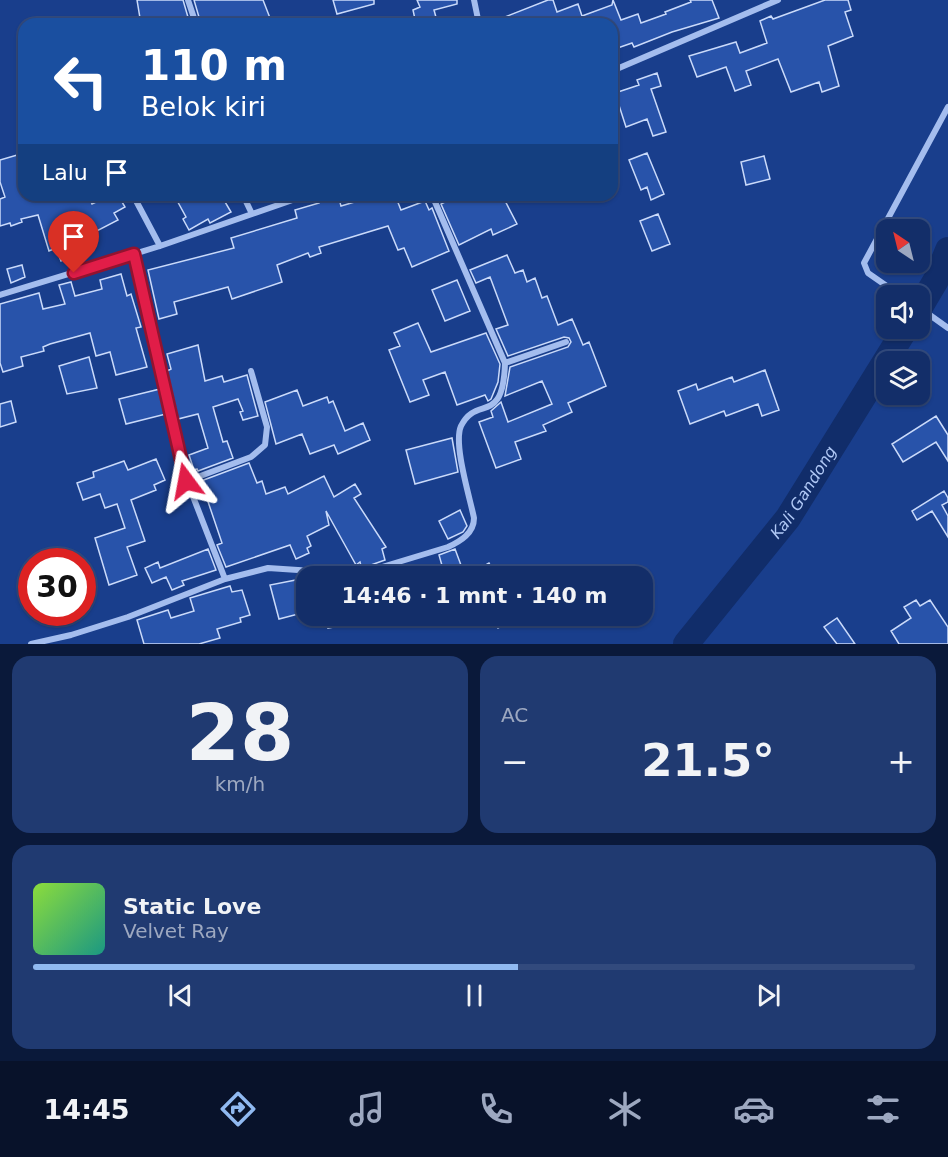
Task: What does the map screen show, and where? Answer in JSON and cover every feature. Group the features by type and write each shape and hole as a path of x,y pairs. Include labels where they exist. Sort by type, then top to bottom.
{"street":[{"path":"188,0 194,18"},
{"path":"474,0 478,18"},
{"path":"618,68 778,0"},
{"path":"885,285 867,271 865,260 948,107"},
{"path":"136,201 160,246"},
{"path":"246,201 252,214"},
{"path":"0,295 160,246 290,201"},
{"path":"31,644 71,635 128,617 225,579 268,568 343,573 372,570 460,542 474,525 460,451 461,427 466,419 495,403 500,397 504,388 505,363 435,201"},
{"path":"134,254 186,481 225,579"},
{"path":"930,315 948,328"},
{"path":"505,363 566,342"},
{"path":"186,481 251,457 265,445 267,427 251,371"}],"building":[{"path":"137,0 183,0 188,18 140,18"},
{"path":"194,0 263,0 270,18 255,17 199,18"},
{"path":"333,0 374,0 374,4 337,14"},
{"path":"417,0 457,0 457,4 434,10 436,18 415,18 413,10 420,7"},
{"path":"548,0 553,0 557,12 578,4 582,16 612,5 613,0 621,20 638,14 641,23 666,14 665,12 691,2 690,0 712,0 719,18 672,32 634,47 632,43 618,48 618,18 502,18"},
{"path":"825,0 848,0 851,10 845,12 853,36 828,46 839,86 822,92 819,82 791,92 778,59 746,71 751,85 735,91 726,67 697,77 689,56 736,42 740,53 767,43 760,21 771,16 773,19"},
{"path":"657,73 661,86 651,89 666,132 653,136 647,119 626,127 618,102 618,92 639,85 637,80"},
{"path":"647,153 664,194 651,200 647,187 641,190 629,160"},
{"path":"18,155 18,201 91,201 92,204 98,201 122,201 125,207 114,213 118,220 83,238 87,247 61,261 56,248 49,251 38,215 21,219 22,222 11,226 10,223 0,226 0,199 5,197 0,182 0,160"},
{"path":"764,156 770,179 746,185 741,162"},
{"path":"177,201 225,201 231,212 210,223 208,219 189,230 183,219 186,217"},
{"path":"318,201 340,201 341,206 358,201 397,201 401,210 425,201 429,210 432,208 449,251 412,267 404,248 398,250 388,226 319,247 321,253 310,257 308,253 277,265 282,282 232,299 228,287 174,302 177,314 159,319 148,270 234,248 231,238 297,218 295,210 319,203"},
{"path":"447,201 505,201 517,224 493,235 491,229 459,245 441,204"},
{"path":"658,214 670,244 652,251 640,221"},
{"path":"507,255 515,273 523,270 527,282 535,278 542,298 547,296 558,325 572,319 583,345 589,342 606,386 568,403 572,412 543,425 546,431 515,442 521,459 496,468 479,422 493,417 491,411 501,402 508,422 552,404 542,381 505,396 510,367 568,347 571,342 569,338 564,337 508,356 496,329 508,325 490,277 476,283 470,270"},
{"path":"22,265 25,277 11,283 7,269"},
{"path":"121,274 127,296 131,294 141,327 136,328 147,367 116,375 110,352 96,356 90,333 43,347 44,351 21,357 23,366 3,372 0,363 0,304 39,293 43,309 65,304 59,285 71,282 75,296 102,289 100,280"},
{"path":"457,280 470,311 445,321 432,290"},
{"path":"418,323 431,352 486,333 500,364 498,382 491,399 488,401 485,395 457,405 445,372 423,380 429,395 410,402 389,350 400,346 394,333"},
{"path":"198,345 205,381 222,376 224,382 247,375 258,416 243,420 240,412 243,411 238,399 213,407 223,442 227,441 233,458 198,471 194,470 189,455 208,448 198,414 178,419 167,371 171,369 167,354"},
{"path":"89,357 97,388 67,394 59,366"},
{"path":"765,370 779,410 762,416 758,404 726,416 724,411 690,424 678,391 696,384 698,390 732,377 734,382"},
{"path":"160,389 166,414 126,424 119,399"},
{"path":"297,390 303,406 327,397 329,403 333,401 345,431 363,423 370,440 338,454 334,445 310,454 302,434 276,444 265,402"},
{"path":"11,401 16,422 0,427 0,404"},
{"path":"936,416 948,435 948,461 936,442 903,462 892,444"},
{"path":"452,438 458,472 415,484 406,450"},
{"path":"156,459 165,480 154,485 156,490 131,500 145,541 127,547 137,575 109,585 95,538 125,528 117,504 105,508 100,494 83,500 77,483 94,477 93,472 124,461 128,470"},
{"path":"249,463 257,483 262,481 266,494 285,487 288,494 324,476 334,497 355,484 361,494 354,498 386,547 382,549 385,560 371,565 361,566 360,562 356,565 326,511 329,525 307,536 311,546 307,548 309,553 296,559 290,545 226,567 217,545 222,543 201,481"},
{"path":"944,491 948,498 948,502 942,505 948,516 948,537 932,511 917,520 912,511"},
{"path":"460,510 467,526 463,532 448,539 439,521"},
{"path":"208,549 216,570 182,581 184,585 172,590 166,577 152,583 145,568 158,562 160,568"},
{"path":"455,549 461,566 442,566 439,555"},
{"path":"296,580 296,615 279,619 270,585"},
{"path":"230,586 232,592 242,590 250,615 240,618 241,622 217,629 220,638 199,644 144,644 137,620 168,610 171,618 194,611 190,598"},
{"path":"916,600 920,606 930,600 948,627 948,644 899,644 891,631 911,618 904,607"},
{"path":"837,618 855,644 837,644 824,627"}],"waterway":[{"name":"Kali Gandong","path":"930,290 948,250"},
{"name":"Kali Gandong","path":"686,644 788,518 899,339"}],"route":[{"path":"74,273 134,254 186,481"}]}
